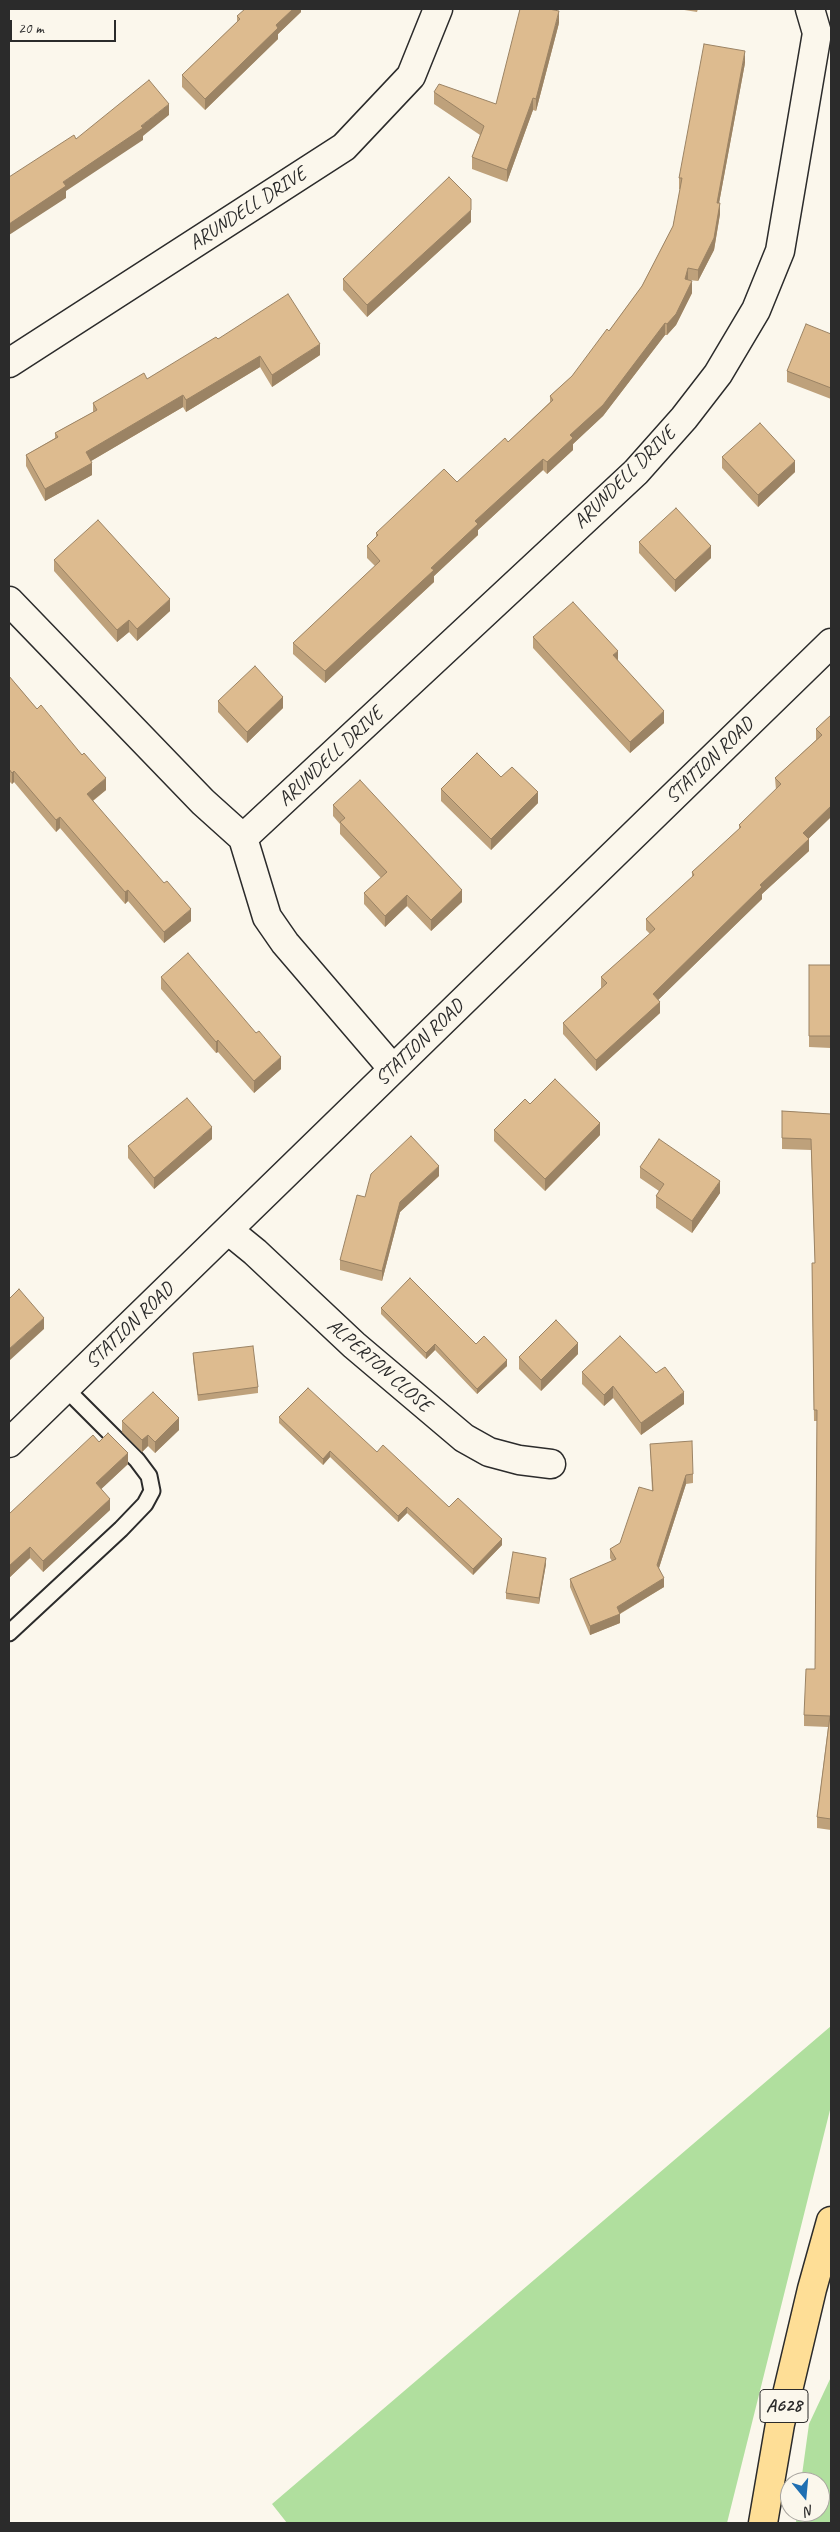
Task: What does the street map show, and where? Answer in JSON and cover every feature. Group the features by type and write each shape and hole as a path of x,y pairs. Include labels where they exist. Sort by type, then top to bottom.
{"highway":[{"name":"A628","path":"763,2523 780,2424 812,2289 831,2222"}],"street":[{"name":"ARUNDELL DRIVE","path":"9,363 344,147 411,76 438,9"},
{"name":"ARUNDELL DRIVE","path":"243,838 636,472 684,418 718,374 756,310 780,251 817,34 810,9"},
{"path":"9,602 203,802 243,838 267,917 285,943 393,1069"},
{"name":"STATION ROAD","path":"9,1442 831,643"},
{"name":"ALPERTON CLOSE","path":"228,1230 255,1252 354,1345 464,1438 489,1452 519,1460 551,1464"}],"lane":[{"path":"9,1633 121,1529 145,1504 152,1491 149,1476 137,1460 65,1388"}],"green space":[{"path":"831,2026 831,2106 727,2523 287,2523 272,2504"},
{"path":"831,2377 831,2523 796,2523 830,2522 830,2472 802,2472 809,2424"}],"building":[{"path":"245,9 293,9 276,25 278,28 205,99 182,75 240,19 237,16"},
{"path":"520,9 559,11 536,99 533,98 507,170 472,157 484,126 434,92 439,84 496,104"},
{"path":"704,44 745,51 717,203 720,203 714,238 698,270 688,268 685,279 692,281 676,314 667,324 665,323 603,405 570,435 573,438 547,462 543,459 475,521 478,524 431,568 434,570 325,671 293,643 380,561 367,546 378,535 376,533 444,469 457,482 505,438 508,442 553,400 550,396 572,376 607,329 609,331 642,286 673,226 682,178 679,178"},
{"path":"149,80 169,104 141,126 143,128 63,182 66,186 9,224 9,177 74,135 76,139"},
{"path":"449,177 471,199 471,210 367,305 343,279"},
{"path":"288,294 320,344 272,375 260,356 186,400 183,395 86,452 92,463 45,489 26,455 58,437 55,433 97,410 93,403 144,373 147,379 216,337 218,339"},
{"path":"806,324 831,334 831,388 787,371"},
{"path":"760,423 795,461 758,495 722,457"},
{"path":"676,508 711,546 675,580 639,542"},
{"path":"98,520 170,599 137,629 129,620 117,630 54,560"},
{"path":"573,602 618,651 613,655 664,711 630,742 533,637"},
{"path":"255,666 283,697 247,732 218,701"},
{"path":"9,676 37,709 41,705 82,755 84,753 106,778 87,794 164,883 167,881 191,909 164,932 128,890 125,892 60,817 56,820 14,771 12,773 9,769"},
{"path":"831,715 831,806 803,833 809,839 760,885 762,887 653,994 660,1002 596,1060 563,1023 607,983 601,977 655,929 646,919 694,875 692,872 741,827 739,825 781,784 775,778 822,735 816,729"},
{"path":"477,753 501,777 512,767 538,792 491,839 441,789"},
{"path":"360,780 462,890 431,920 407,895 385,916 364,893 387,872 340,822 345,818 333,805"},
{"path":"188,953 256,1033 259,1031 281,1057 254,1081 218,1040 216,1042 161,977"},
{"path":"809,965 831,965 831,1036 809,1036"},
{"path":"555,1079 600,1123 545,1179 494,1130 525,1099 530,1104"},
{"path":"187,1098 212,1127 154,1178 128,1146"},
{"path":"782,1111 831,1114 831,1819 817,1817 830,1716 804,1715 806,1669 815,1669 817,1410 814,1410 812,1263 815,1263 811,1139 782,1138"},
{"path":"411,1136 439,1166 400,1202 382,1271 340,1260 357,1195 365,1197 371,1174"},
{"path":"659,1139 720,1181 692,1221 656,1196 664,1184 640,1167"},
{"path":"410,1278 476,1344 484,1336 507,1360 477,1389 435,1344 426,1353 381,1308"},
{"path":"19,1289 44,1318 9,1349 9,1299"},
{"path":"556,1320 578,1343 541,1380 519,1357"},
{"path":"620,1336 656,1373 665,1367 684,1392 641,1423 613,1386 604,1395 582,1372"},
{"path":"253,1346 258,1387 198,1395 193,1353"},
{"path":"308,1388 377,1452 383,1445 449,1507 458,1498 502,1539 473,1569 407,1507 398,1516 330,1451 323,1459 279,1417"},
{"path":"153,1392 179,1418 155,1442 148,1435 142,1440 122,1421"},
{"path":"108,1433 128,1453 96,1483 110,1499 43,1561 30,1547 9,1566 9,1514 93,1435 99,1442"},
{"path":"692,1441 693,1474 686,1475 657,1565 664,1578 617,1607 620,1614 590,1626 570,1579 616,1559 610,1549 620,1543 639,1487 653,1491 650,1444"},
{"path":"513,1552 546,1558 539,1598 506,1593"}]}
